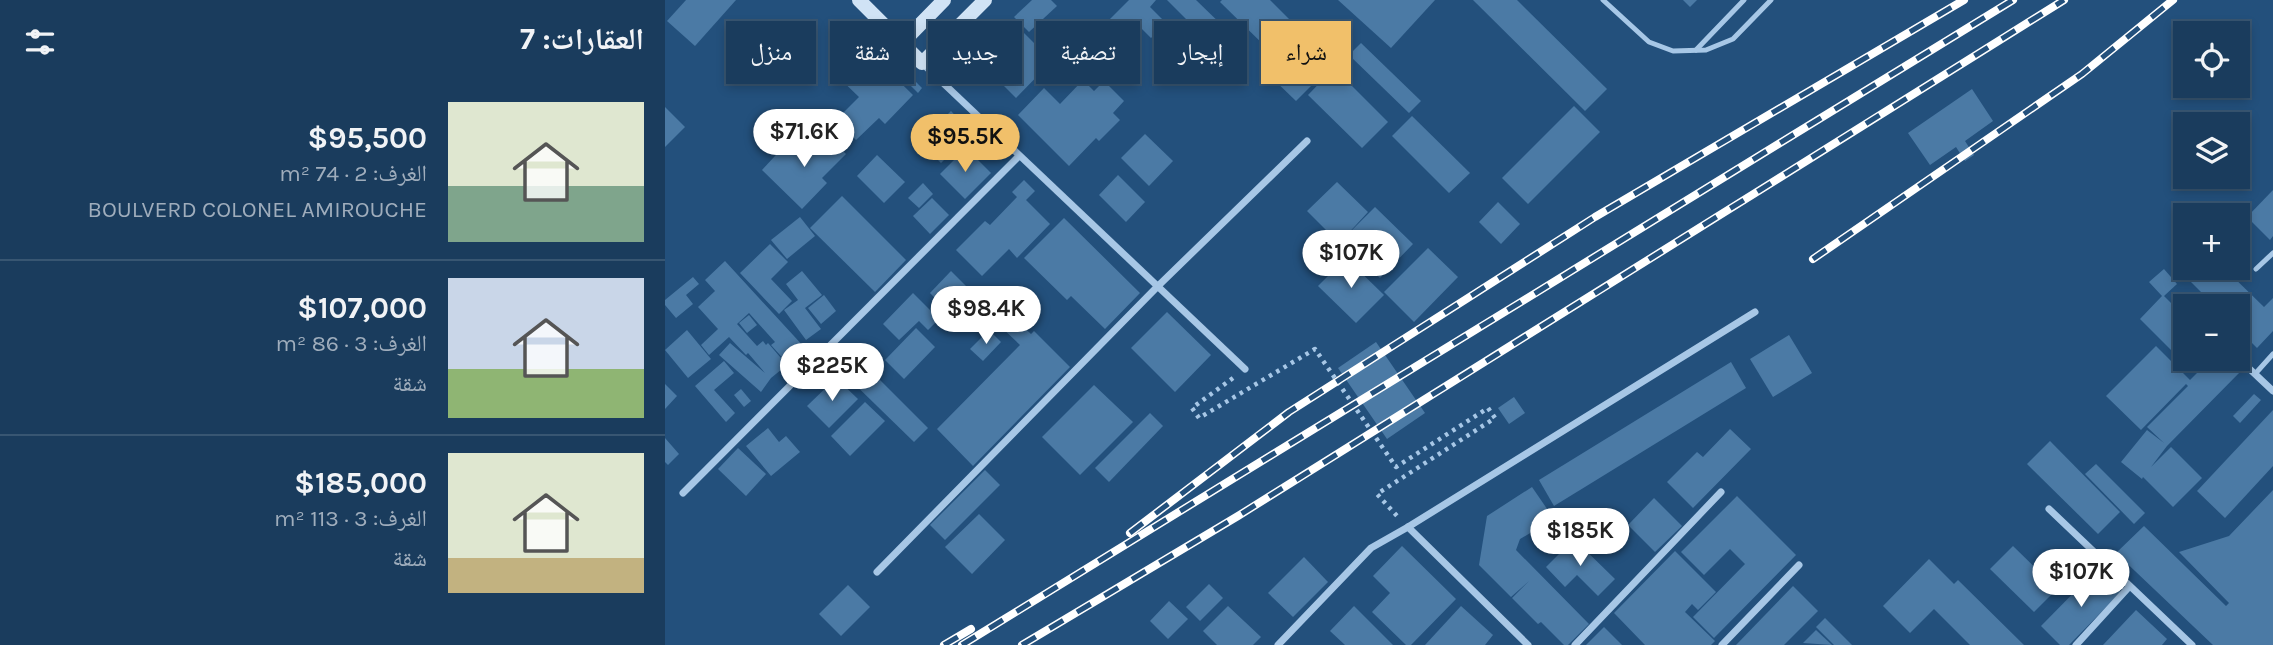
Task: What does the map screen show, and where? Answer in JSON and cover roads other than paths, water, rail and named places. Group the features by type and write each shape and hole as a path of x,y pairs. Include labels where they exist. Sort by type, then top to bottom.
{"main road":[{"path":"859,0 880,21"},
{"path":"914,31 944,0"},
{"path":"914,55 922,63 985,0"}],"street":[{"path":"922,63 1245,369"},
{"path":"877,572 1157,287 1307,141"},
{"path":"683,493 1019,156"},
{"path":"1278,645 1371,548 1755,312"},
{"path":"2250,369 2273,391"},
{"path":"1575,645 1721,492"},
{"path":"2049,509 2192,645"},
{"path":"1408,527 1528,645"},
{"path":"1722,645 1799,565"},
{"path":"2075,645 2129,587"}],"lane":[{"path":"1603,0 1649,42 1673,51 1706,50 1733,39 1771,0"},
{"path":"1696,50 1744,0"},
{"path":"2256,269 2273,253"},
{"path":"2255,374 2273,354"}],"railway":[{"path":"1130,533 1289,412 1595,217 1964,0"},
{"path":"962,645 2013,0"},
{"path":"1022,645 1238,516 2064,0"},
{"path":"1813,259 2082,74 2173,0"},
{"path":"944,645 971,629"}]}
